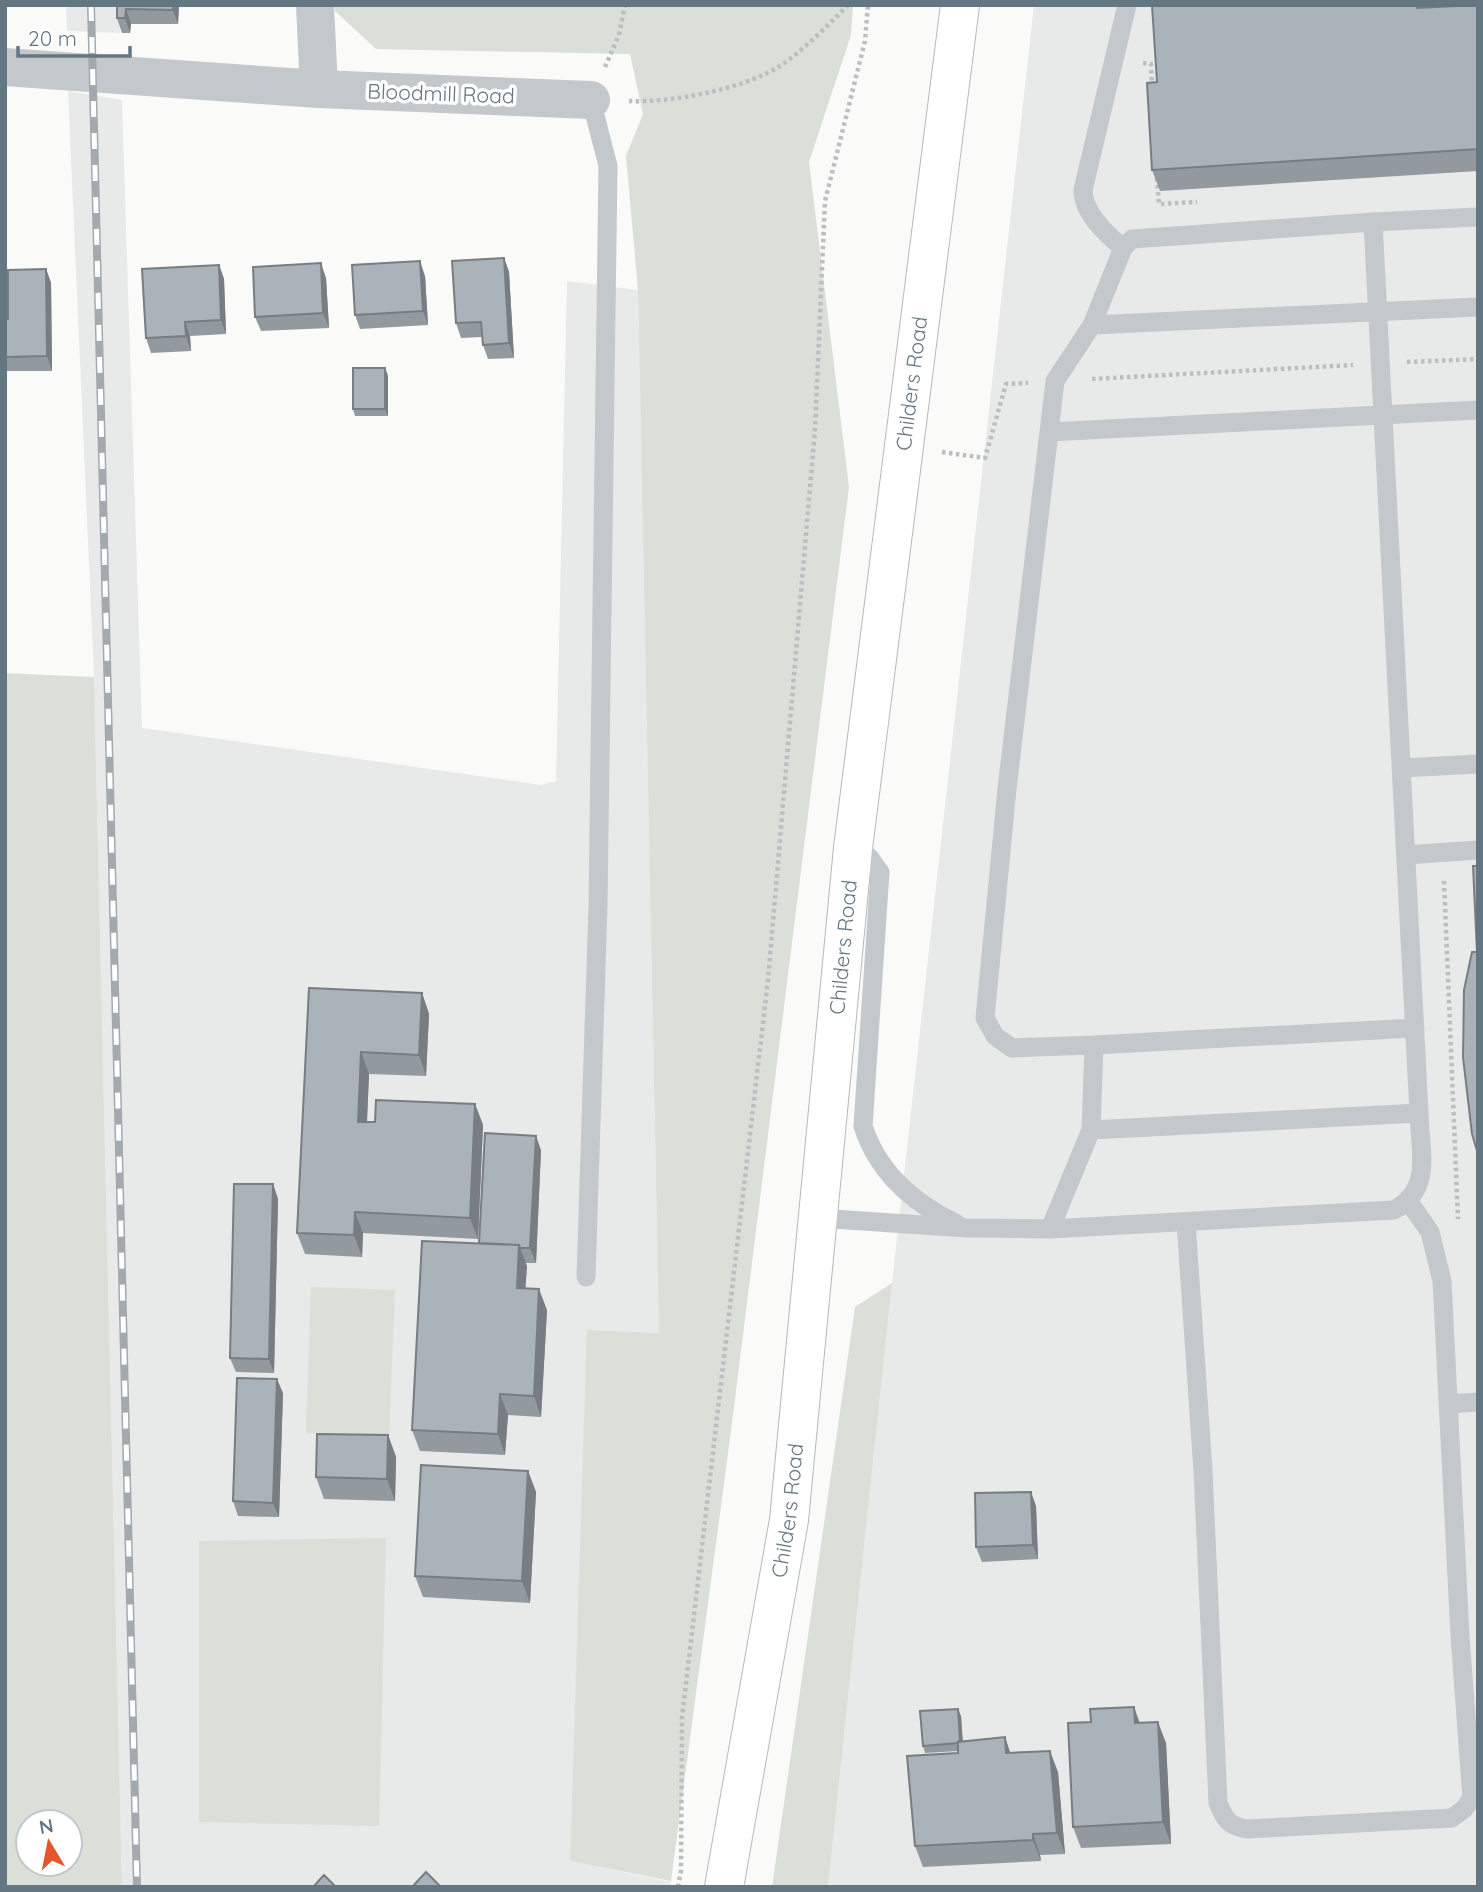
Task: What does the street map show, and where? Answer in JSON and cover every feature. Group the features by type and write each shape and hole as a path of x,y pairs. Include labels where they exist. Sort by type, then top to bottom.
{"main road":[{"name":"Childers Road","path":"724,1887 789,1520 853,848 960,5"}],"street":[{"path":"315,5 319,89"},
{"name":"Bloodmill Road","path":"5,67 319,89 591,100"}],"lane":[{"path":"1123,248 1105,233 1083,200 1112,58 1126,5"},
{"path":"586,1277 598,906 608,166 591,100"},
{"path":"1415,1028 1012,1048 995,1036 985,1018 1007,789 1055,381 1093,325 1123,248 1132,239 1145,236 1478,217"},
{"path":"818,1217 967,1228 1050,1229 1394,1210 1409,1202 1418,1191 1421,1177 1419,1114 1373,222"},
{"path":"1093,325 1478,307"},
{"path":"1050,432 1478,410"},
{"path":"1402,768 1478,764"},
{"path":"853,848 869,857 880,872 863,1126 871,1149 892,1179 936,1214 967,1228"},
{"path":"1406,855 1478,850"},
{"path":"1050,1229 1091,1130 1094,1045"},
{"path":"1091,1130 1419,1114"},
{"path":"1186,1222 1203,1471 1218,1803 1225,1819 1233,1826 1248,1829 1452,1818 1472,1798 1475,1783 1460,1636 1442,1281 1430,1232 1409,1202"},
{"path":"1448,1405 1478,1402"}],"path":[{"path":"625,5 619,35 591,100 647,102 732,86 778,66 848,5"},
{"path":"678,1887 681,1871 682,1718 771,952 815,429 825,201 865,41 868,5"},
{"path":"1112,58 1151,64 1153,89"},
{"path":"1157,166 1158,204 1200,202"},
{"path":"903,447 985,458 1006,384 1478,359"},
{"path":"1455,880 1444,880 1458,1222"}],"shaded area":[{"path":"66,5 119,5 120,33 67,31"},
{"path":"335,5 853,5 851,35 809,162 849,487 731,1431 671,1881 570,1861 587,1330 659,1333 638,290 626,156 643,114 630,54 376,49 335,11"},
{"path":"1034,5 1478,5 1478,1887 828,1887 892,1283"},
{"path":"68,91 122,100 142,728 541,785 556,781 567,281 638,290 659,1333 588,1330 570,1861 671,1882 670,1887 122,1887 94,677"},
{"path":"5,673 94,677 122,1887 5,1887"},
{"path":"892,1283 828,1887 772,1887 855,1307"},
{"path":"311,1287 395,1290 389,1436 306,1433"},
{"path":"386,1538 379,1826 199,1822 199,1541"}],"building":[{"path":"117,5 173,5 173,10 126,9 125,18 117,18"},
{"path":"1152,5 1417,5 1417,8 1478,5 1478,149 1152,170 1147,83 1157,82"},
{"path":"504,258 509,343 483,345 481,322 456,323 452,261"},
{"path":"420,261 423,311 355,315 352,265"},
{"path":"321,263 323,313 255,317 253,267"},
{"path":"219,265 221,320 185,322 186,336 146,338 142,269"},
{"path":"46,269 47,356 5,357 8,270"},
{"path":"353,368 385,368 385,409 353,409"},
{"path":"1473,866 1478,866 1478,1154 1472,1134 1463,1057 1464,990 1472,952 1477,952"},
{"path":"309,988 422,993 419,1055 361,1052 358,1122 375,1122 376,1100 475,1104 470,1218 355,1212 354,1235 297,1233"},
{"path":"485,1133 536,1136 530,1248 479,1243"},
{"path":"234,1184 273,1184 269,1359 230,1358"},
{"path":"422,1241 519,1245 517,1288 539,1289 534,1396 500,1394 498,1434 412,1430"},
{"path":"237,1378 277,1379 273,1503 233,1501"},
{"path":"317,1434 388,1435 387,1479 316,1477"},
{"path":"421,1465 528,1471 522,1581 415,1576"},
{"path":"1031,1492 1033,1545 976,1547 975,1493"},
{"path":"1134,1707 1135,1723 1158,1722 1163,1822 1073,1827 1068,1723 1091,1722 1090,1709"},
{"path":"958,1709 960,1741 923,1746 920,1711"},
{"path":"1005,1737 1006,1753 1050,1751 1057,1833 1033,1834 1033,1840 915,1846 907,1756 958,1753 958,1742"},
{"path":"426,1872 441,1887 412,1887"},
{"path":"324,1875 336,1887 313,1887"}],"railway":[{"path":"91,5 137,1887"}]}
